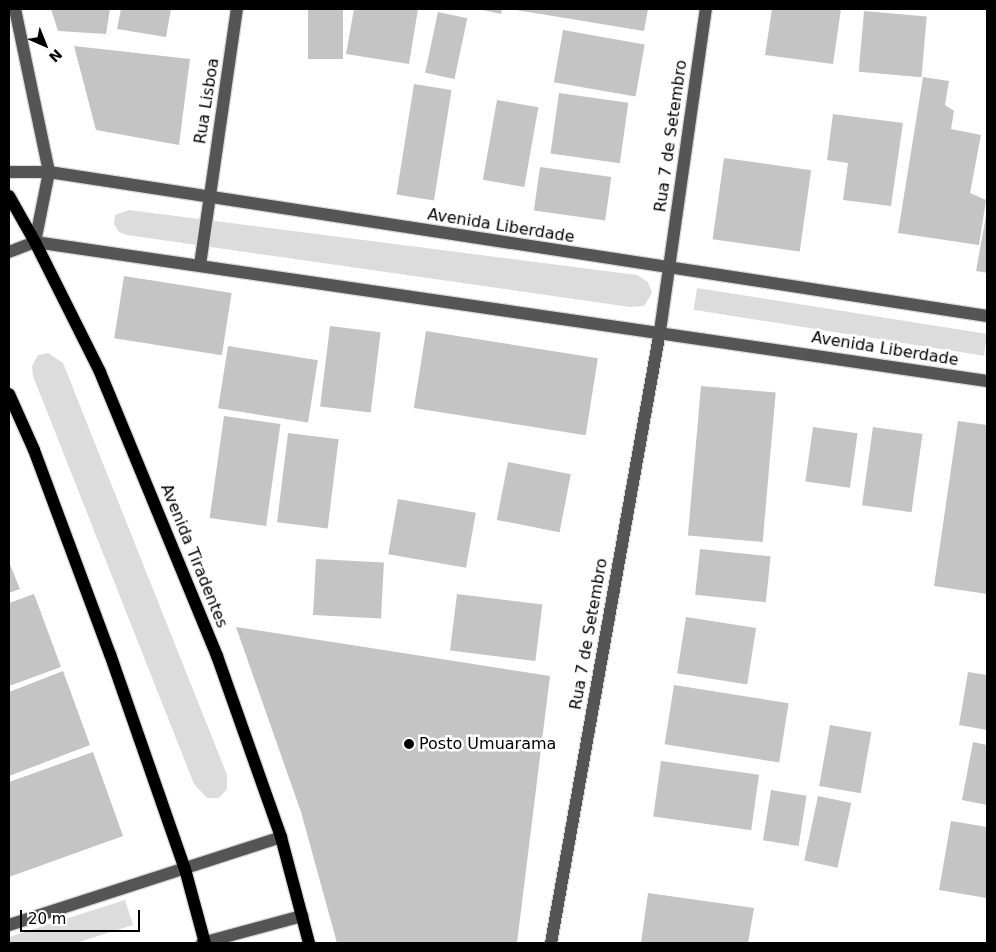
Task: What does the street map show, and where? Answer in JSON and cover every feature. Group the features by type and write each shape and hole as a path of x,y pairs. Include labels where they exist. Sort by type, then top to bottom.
{"main road":[{"name":"Avenida Tiradentes","path":"9,196 35,242 100,372 217,656 281,837 309,943"},
{"path":"9,394 34,450 72,550 185,869 204,943"}],"street":[{"path":"9,252 35,242 49,172 15,9"},
{"name":"Rua Lisboa","path":"200,265 238,9"},
{"name":"Rua 7 de Setembro","path":"551,943 660,331 706,9"},
{"name":"Avenida Liberdade","path":"9,172 49,172 987,316"},
{"name":"Avenida Liberdade","path":"35,242 660,331 987,381"},
{"path":"9,924 281,837"},
{"path":"204,943 302,916"}],"shaded area":[{"path":"129,210 637,275 648,282 652,293 644,306 630,307 127,235 119,232 114,224 115,215"},
{"path":"697,288 987,334 984,356 694,310"},
{"path":"48,353 63,363 227,775 227,789 219,798 207,798 194,784 33,376 32,366 38,355"},
{"path":"125,900 133,925 76,943 9,943 9,937"}],"building":[{"path":"51,9 110,9 106,34 58,31"},
{"path":"121,9 171,9 166,37 117,29"},
{"path":"308,9 343,9 343,59 308,59"},
{"path":"354,9 418,9 409,64 346,54"},
{"path":"478,9 502,9 501,14"},
{"path":"510,9 648,9 644,31"},
{"path":"772,9 841,9 833,64 765,55"},
{"path":"864,11 927,16 921,77 859,72"},
{"path":"438,12 467,18 454,79 425,73"},
{"path":"563,30 645,44 636,97 554,82"},
{"path":"74,46 190,59 179,145 96,130"},
{"path":"923,77 949,81 945,105 954,111 951,129 981,135 970,193 986,200 979,245 898,233"},
{"path":"414,84 452,90 434,201 396,195"},
{"path":"559,93 628,103 620,163 551,153"},
{"path":"497,100 538,107 524,187 483,180"},
{"path":"833,114 903,123 891,206 843,200 848,163 827,160"},
{"path":"724,158 811,170 800,251 713,239"},
{"path":"540,167 611,177 605,221 534,211"},
{"path":"987,216 987,273 976,271"},
{"path":"124,276 232,293 222,355 114,338"},
{"path":"330,326 381,332 371,413 320,406"},
{"path":"426,331 598,358 586,435 414,408"},
{"path":"228,346 318,360 308,422 218,408"},
{"path":"701,386 776,393 763,542 688,535"},
{"path":"224,416 280,424 266,526 210,518"},
{"path":"958,421 987,425 987,594 934,586"},
{"path":"813,427 858,433 850,488 805,481"},
{"path":"873,427 923,434 912,512 862,505"},
{"path":"288,433 339,439 328,529 277,522"},
{"path":"508,462 571,474 560,532 497,520"},
{"path":"398,499 476,513 466,568 388,554"},
{"path":"700,549 771,556 766,602 695,595"},
{"path":"316,559 384,563 381,618 313,615"},
{"path":"9,562 20,589 9,593"},
{"path":"34,594 61,667 9,686 9,603"},
{"path":"457,594 542,604 535,661 450,651"},
{"path":"686,617 756,628 747,684 677,673"},
{"name":"Posto Umuarama","path":"236,627 550,676 517,943 337,943 301,812"},
{"path":"63,671 90,745 9,776 9,692"},
{"path":"968,672 987,675 987,730 959,725"},
{"path":"674,685 789,703 779,762 665,744"},
{"path":"830,725 871,732 861,793 819,786"},
{"path":"973,742 987,745 987,805 962,800"},
{"path":"93,752 123,836 9,877 9,782"},
{"path":"661,761 759,775 751,830 653,816"},
{"path":"771,790 807,796 799,846 763,840"},
{"path":"818,796 851,803 838,868 804,861"},
{"path":"951,821 987,827 987,898 939,890"},
{"path":"648,893 754,908 748,943 641,943"}],"place":[{"name":"Posto Umuarama","path":"409,744"}]}
